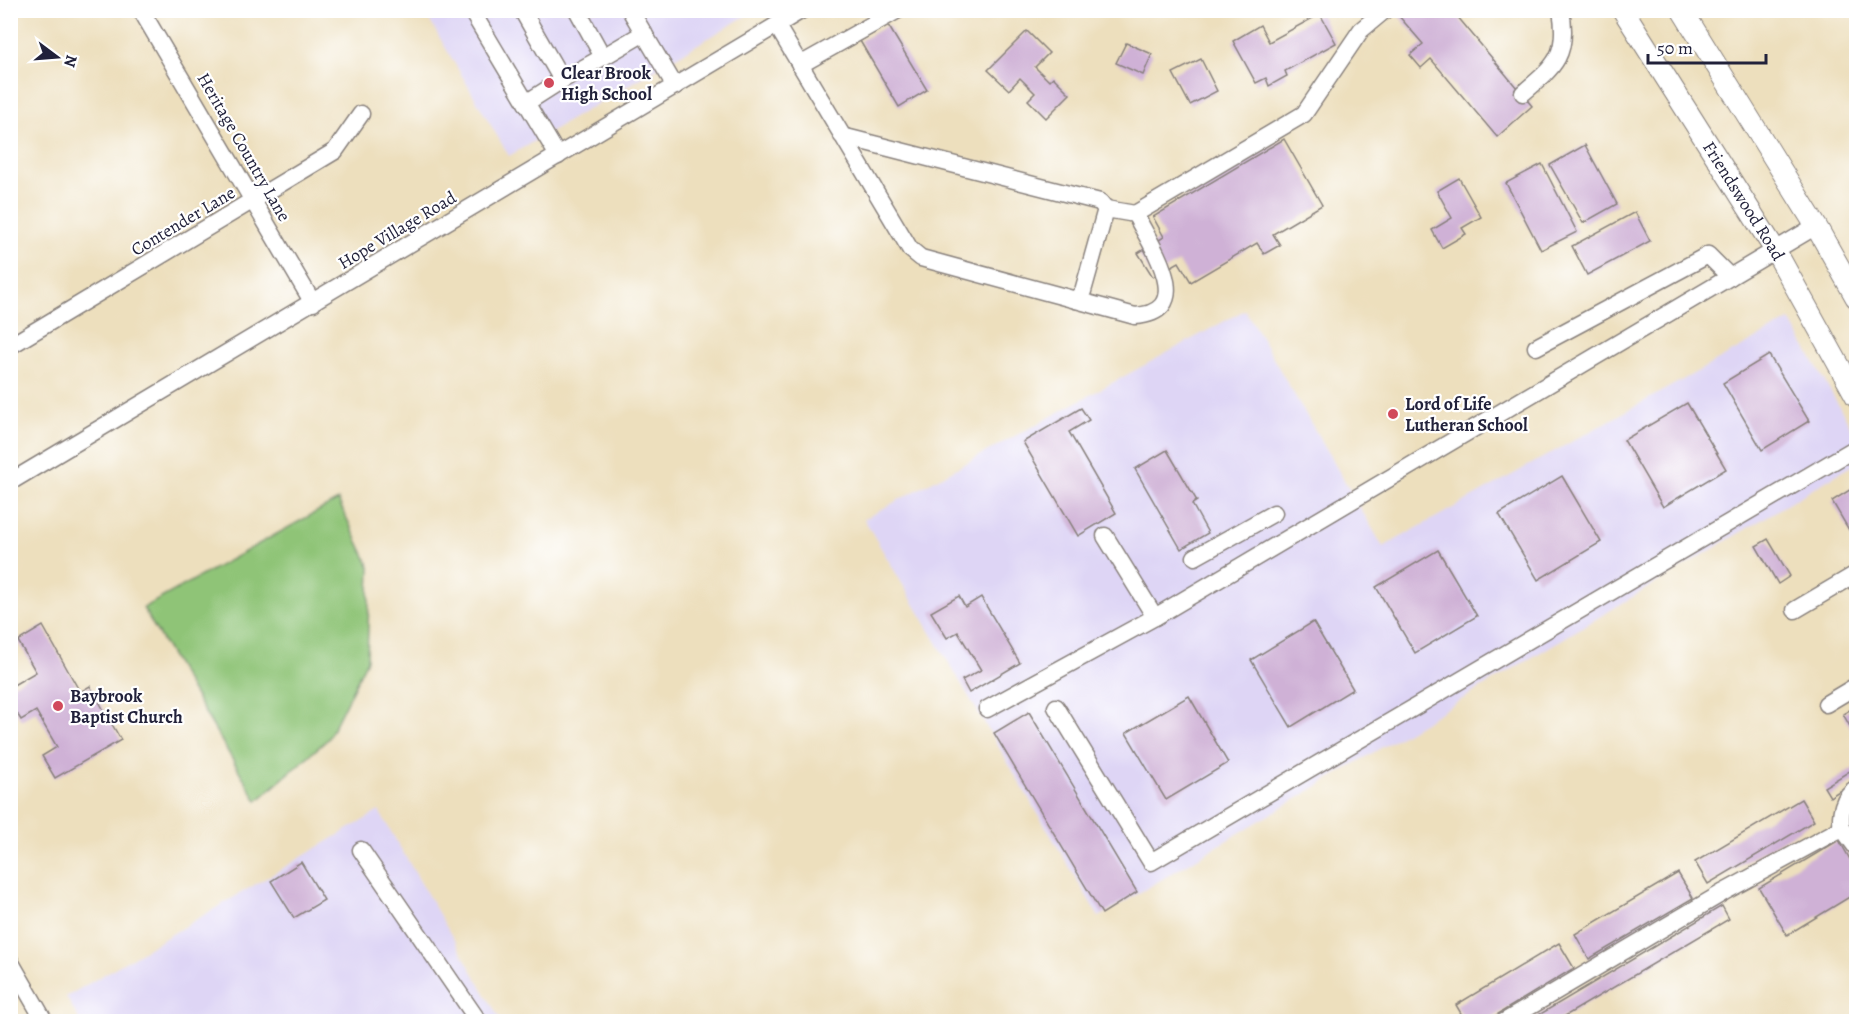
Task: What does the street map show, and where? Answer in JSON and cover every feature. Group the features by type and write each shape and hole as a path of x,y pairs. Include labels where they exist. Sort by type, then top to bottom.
{"main road":[{"name":"Friendswood Road","path":"1623,10 1775,250 1857,396"},
{"path":"1684,11 1857,297"}],"street":[{"path":"471,10 558,156"},
{"path":"522,10 562,80"},
{"path":"577,10 603,57"},
{"path":"630,10 675,86"},
{"name":"Hope Village Road","path":"12,477 313,303 802,10"},
{"path":"800,65 898,10"},
{"path":"842,136 1100,202 1106,209 1135,214 1304,114 1361,30 1385,10"},
{"path":"1523,93 1553,68 1565,32 1561,10"},
{"name":"Heritage Country Lane","path":"142,11 313,303"},
{"path":"777,26 910,249 921,258 1135,316 1145,316 1163,304 1167,295 1165,272 1135,214"},
{"path":"526,103 644,33"},
{"name":"Contender Lane","path":"10,346 254,202 335,151 361,114"},
{"path":"1076,300 1083,291 1106,209"},
{"path":"987,709 1128,632 1816,226"},
{"path":"1536,347 1708,255 1730,277"},
{"path":"1056,707 1151,862 1857,448"},
{"path":"1196,557 1274,513"},
{"path":"1105,536 1155,616"},
{"path":"1215,546 1230,571"},
{"path":"1795,610 1857,574"},
{"path":"1826,704 1857,686"},
{"path":"1857,788 1850,792 1839,815 1842,828 1857,847"},
{"path":"1504,1022 1724,892 1842,828"},
{"path":"362,850 479,1022"},
{"path":"10,961 45,1022"}],"shaded area":[{"name":"Clear Brook High School","path":"424,11 754,11 509,156"},
{"path":"1245,310 1383,547 1790,320 1856,436 1856,463 1099,917 864,519"},
{"path":"379,811 501,1021 80,1021 66,997"}],"green space":[{"path":"338,500 370,567 367,660 328,739 257,801 143,608"}],"building":[{"path":"1403,10 1452,10 1532,106 1497,137 1431,59 1421,68 1410,55 1423,44 1398,15"},
{"path":"1320,14 1336,43 1285,71 1287,76 1269,86 1266,78 1256,83 1233,41 1260,25 1269,42"},
{"path":"888,25 927,90 899,107 860,41"},
{"path":"1027,31 1049,53 1035,67 1049,81 1053,77 1070,94 1046,118 1028,100 1035,93 1020,78 1009,90 988,70"},
{"path":"1126,43 1152,54 1143,75 1116,63"},
{"path":"1201,59 1217,91 1190,105 1173,73"},
{"path":"1284,139 1322,205 1273,234 1280,245 1264,254 1257,243 1191,282 1179,262 1153,277 1138,253 1164,237 1153,217"},
{"path":"1585,145 1617,204 1583,223 1550,165"},
{"path":"1542,164 1577,232 1541,250 1506,183"},
{"path":"1459,178 1481,217 1462,228 1466,234 1442,248 1432,230 1452,218 1437,191"},
{"path":"1635,212 1650,241 1587,275 1572,246"},
{"path":"1769,355 1809,421 1762,450 1723,383"},
{"path":"1687,403 1726,469 1663,507 1624,440"},
{"path":"1081,408 1089,420 1069,432 1116,513 1078,536 1023,442"},
{"path":"1167,450 1197,501 1192,504 1208,533 1181,549 1135,469"},
{"path":"1562,476 1601,542 1538,580 1499,514"},
{"path":"1856,486 1856,542 1832,501"},
{"path":"1768,539 1790,576 1778,584 1756,546"},
{"path":"1438,550 1477,616 1415,653 1376,587"},
{"path":"959,596 965,607 981,597 1020,663 969,693 962,680 981,670 958,632 947,638 931,612"},
{"path":"1313,622 1353,689 1291,727 1251,660"},
{"name":"Baybrook Baptist Church","path":"43,626 80,692 90,686 121,740 55,778 42,756 57,747 36,711 21,720 10,702 10,687 36,672 18,641"},
{"path":"1189,696 1228,763 1166,800 1126,733"},
{"path":"1856,706 1856,737 1843,714"},
{"path":"1029,712 1137,892 1102,914 994,733"},
{"path":"1856,767 1856,780 1830,797 1824,787"},
{"path":"1801,799 1814,821 1708,884 1695,862"},
{"path":"1839,840 1856,870 1856,893 1787,935 1759,888"},
{"path":"301,862 324,900 294,918 271,881"},
{"path":"1678,873 1693,898 1589,959 1575,934"},
{"path":"1722,906 1729,919 1555,1022 1527,1022"},
{"path":"1559,943 1574,968 1485,1022 1466,1022 1456,1005"}],"place":[{"name":"Clear Brook High School","path":"549,83"},
{"name":"Lord of Life Lutheran School","path":"1393,414"},
{"name":"Baybrook Baptist Church","path":"58,706"}]}
